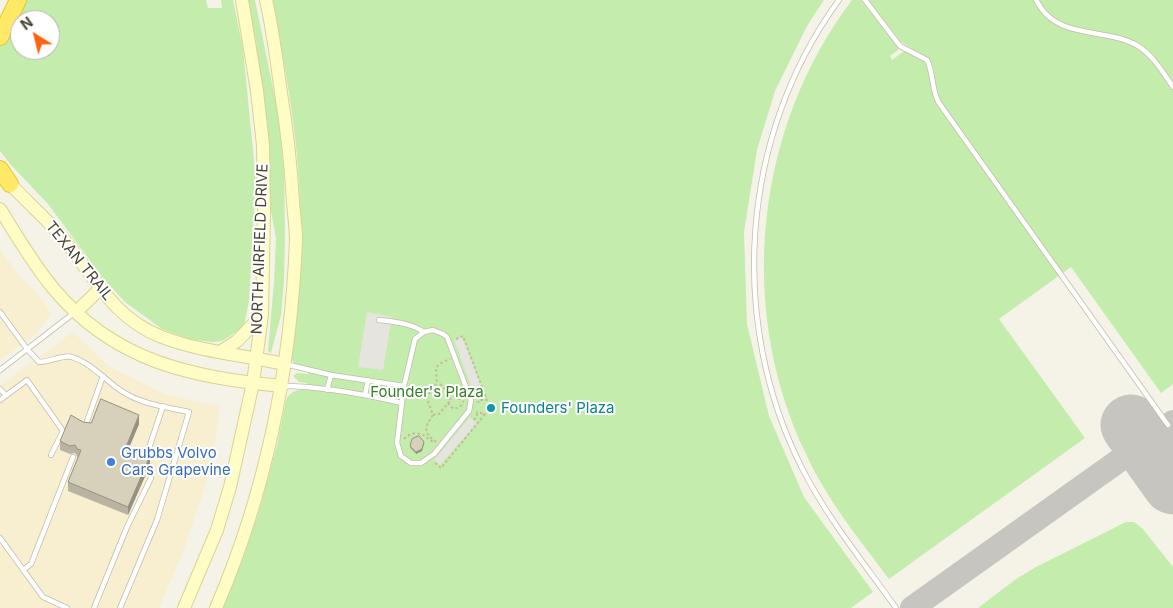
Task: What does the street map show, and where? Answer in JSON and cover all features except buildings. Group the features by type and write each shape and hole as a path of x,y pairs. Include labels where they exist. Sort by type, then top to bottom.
{"highway":[{"path":"0,37 18,0"}],"main road":[{"name":"NORTH AIRFIELD DRIVE","path":"184,608 217,530 230,487 253,383 262,315 263,145 257,91 242,0"},
{"name":"NORTH AIRFIELD DRIVE","path":"216,608 230,575 259,486 282,386 291,310 296,239 289,137 266,0"},
{"name":"TEXAN TRAIL","path":"3,175 63,238 100,289 135,323 160,336 187,346 284,364"},
{"path":"0,209 35,264 54,289 97,331 150,360 188,372 282,386"},
{"path":"76,312 100,289"},
{"path":"220,352 237,341 262,315"}],"lane":[{"path":"839,0 802,62 783,103 768,152 759,196 754,237 755,306 762,353 771,390 802,470 830,515 896,608"},
{"path":"864,0 900,46 927,60 932,71 934,92 939,103 1168,425"},
{"path":"1036,0 1045,13 1057,22 1070,28 1129,41 1140,47 1150,55 1173,87"},
{"path":"0,312 39,362 48,362 66,356 72,357 103,376 121,391 143,401 189,412 157,520 120,608"},
{"path":"0,370 76,312"},
{"path":"379,320 404,323 424,332"},
{"path":"433,330 447,337 455,357 471,400 471,405 466,416 434,454 422,464 411,463 399,453 397,443 404,386 413,344 418,336 433,330"},
{"path":"284,364 331,375 404,386"},
{"path":"327,390 331,375"},
{"path":"85,427 103,376"},
{"path":"0,400 27,380 63,431 51,455"},
{"path":"365,395 368,380"},
{"path":"282,386 300,386 365,395 402,403"},
{"path":"0,389 6,395"},
{"path":"146,457 163,406"},
{"path":"23,570 31,564 72,456"},
{"path":"94,608 151,478"},
{"path":"0,538 43,597 67,608"}],"path":[{"path":"435,463 441,468 476,421 484,414 476,412 478,400 487,400 463,336 456,338"},
{"path":"443,445 430,437 426,431 426,425 433,415 439,414 449,399 443,388 437,383 435,370 437,366 455,357"},
{"path":"433,415 427,400 428,395 437,383"},
{"path":"478,392 482,400"},
{"path":"448,403 455,409 464,403 456,397 449,399"},
{"path":"476,421 479,413"},
{"path":"403,443 408,436 416,433 425,435 434,443"}],"shaded area":[{"path":"0,249 18,274 44,301 51,314 36,334 0,360"},
{"path":"367,312 392,317 383,370 358,367"},
{"path":"73,332 110,367 167,395 220,406 211,469 182,555 159,608 0,608 0,385"},
{"path":"462,337 482,388 473,391 454,340"},
{"path":"470,417 477,423 440,465 434,460"}],"green space":[{"path":"22,0 206,0 208,8 222,8 221,0 233,0 243,49 256,181 249,301 245,322 241,329 222,341 212,342 189,339 162,329 125,302 103,278 48,204 0,151 0,45 10,25 10,60 60,60 60,10 17,10"},
{"path":"248,0 255,0 279,118 284,173 284,280 281,315 271,353 268,351 276,239 271,211 257,48"},
{"name":"Founder's Plaza","path":"272,0 824,0 807,26 775,91 757,150 744,232 747,324 769,416 804,497 873,592 851,608 222,608 257,518 277,445 286,400 294,392 306,389 307,383 299,382 293,376 297,373 308,374 309,368 296,365 291,359 298,288 299,183 289,91"},
{"path":"852,0 861,0 898,47 898,50 890,56 892,60 904,51 926,62 934,99 1058,274 1061,271 941,102 935,84 933,67 929,59 901,42 868,0 1173,0 1173,384 1161,393 1071,267 999,319 1085,438 889,579 834,503 806,454 784,398 770,339 764,280 766,220 776,161 794,104 819,50"},
{"path":"1126,522 1134,522 1143,529 1173,567 1173,608 978,608 1016,579 1036,567"}],"taxiway":[{"path":"912,608 1173,422"}],"runway":[{"path":"1131,425 1173,484"}],"place":[{"name":"Founders' Plaza","path":"491,408"},
{"name":"Grubbs Volvo Cars Grapevine","path":"111,462"}]}
